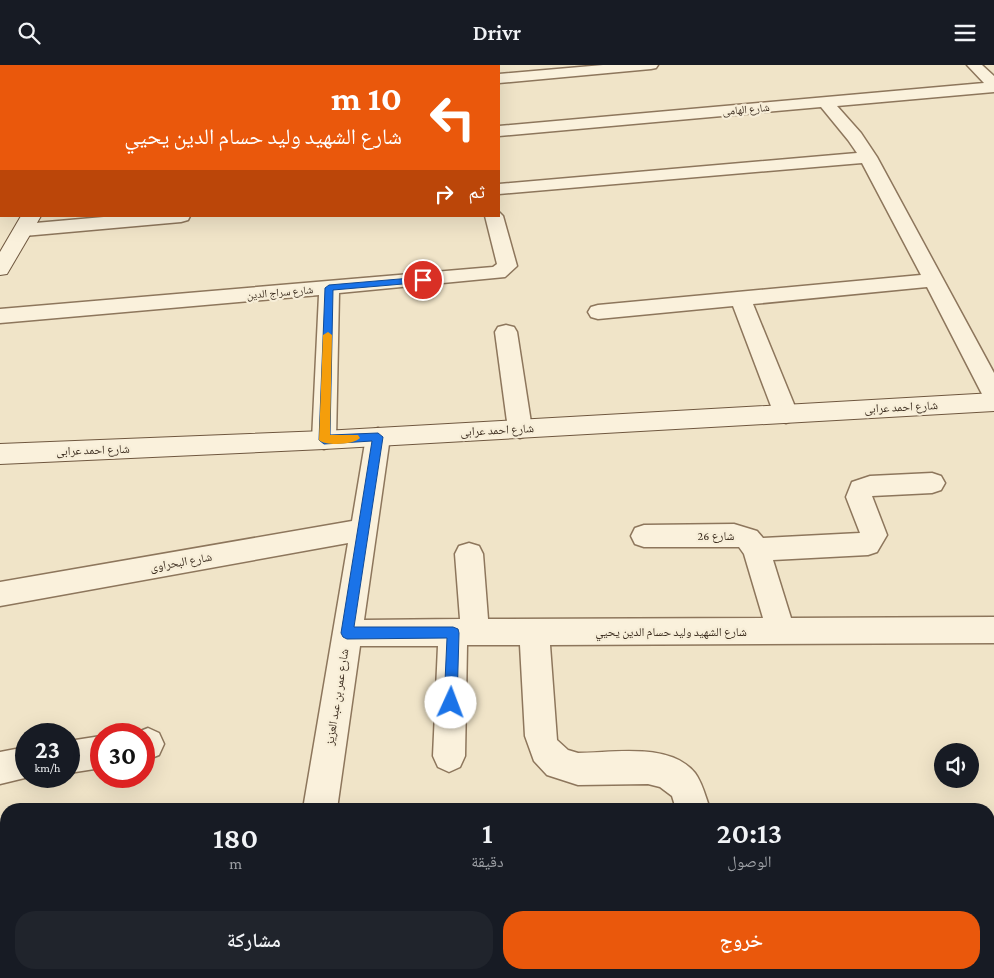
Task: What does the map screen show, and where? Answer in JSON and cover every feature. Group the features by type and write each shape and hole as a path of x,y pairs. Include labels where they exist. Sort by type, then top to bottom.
{"main road":[{"path":"0,236 22,221"},
{"path":"0,269 22,221"},
{"name":"شارع احمد عرابى","path":"0,454 324,440 994,402"}],"street":[{"path":"500,79 651,65"},
{"path":"974,65 994,86"},
{"name":"شارع الهامى","path":"500,131 994,86"},
{"path":"824,101 850,131 868,157 994,394"},
{"path":"500,189 868,157"},
{"path":"22,221 150,217"},
{"name":"شارع سراج الدين","path":"0,315 501,272 507,266 494,217"},
{"path":"598,312 933,280"},
{"path":"324,440 329,288"},
{"path":"740,298 786,414"},
{"path":"506,332 520,429"},
{"name":"شارع عمر بن عبد العزيز","path":"321,803 378,437"},
{"path":"781,631 756,550 868,544 874,535 859,497 861,489 870,486 932,483"},
{"name":"شارع البحراوى","path":"0,594 363,531"},
{"name":"شارع 26","path":"644,536 741,536 748,539 756,550"},
{"path":"449,756 464,633 469,554"},
{"name":"شارع الشهيد وليد حسام الدين يحيي","path":"347,633 994,630"},
{"path":"534,632 541,741 551,758 568,768 649,768 663,770 677,777 688,790 691,803"},
{"path":"0,767 15,765"}],"slow traffic":[{"path":"328,335 324,440 355,438"}],"route":[{"path":"423,280 329,288 324,440 378,437 347,633 453,633 451,703"}]}
